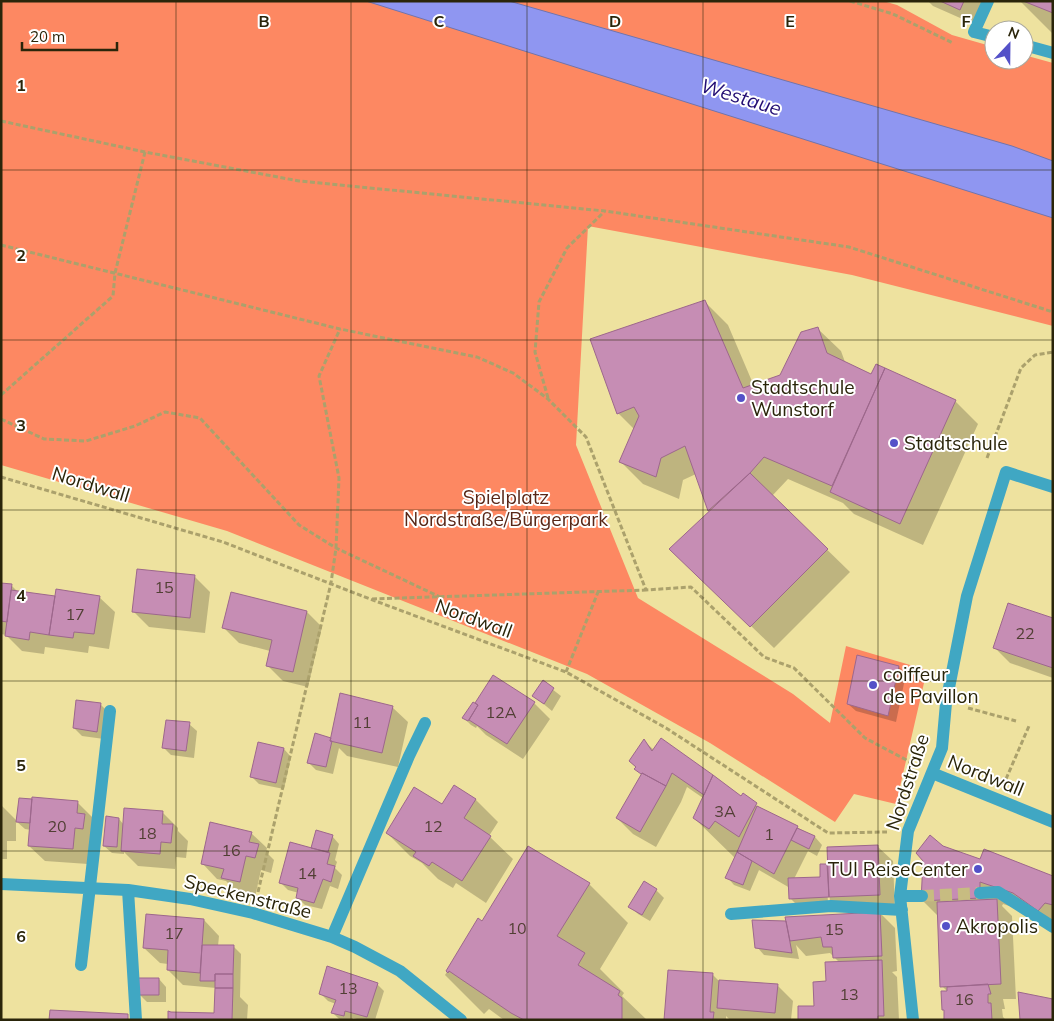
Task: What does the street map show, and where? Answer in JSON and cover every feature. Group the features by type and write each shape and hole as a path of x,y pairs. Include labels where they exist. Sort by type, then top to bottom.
{"street":[{"path":"984,34 974,32 988,1"},
{"path":"1034,48 1053,53"},
{"path":"1006,472 1053,487"},
{"name":"Nordstraße","path":"913,1020 900,896 908,831 942,748 946,703 967,596 1006,472"},
{"path":"81,965 110,711"},
{"path":"332,937 409,756 425,723"},
{"name":"Nordwall","path":"932,774 1053,822"},
{"name":"Speckenstraße","path":"1,884 128,890 190,899 253,913 332,937 355,947 400,971 461,1020"},
{"path":"128,890 136,1020"},
{"path":"980,893 998,892 1053,927"},
{"path":"900,896 922,896"},
{"path":"731,914 831,906 902,910"}],"path":[{"path":"850,1 893,14 955,44"},
{"path":"1,121 146,152 299,181 605,211 849,247 1053,312"},
{"path":"1,395 113,296 115,273 146,152"},
{"path":"548,399 535,352 539,302 567,248 605,211"},
{"path":"1,245 340,329 477,357 513,373 548,399 586,437 646,590"},
{"path":"253,913 331,583 336,548 339,478 319,376 340,329"},
{"path":"1006,472 984,466 1021,368 1035,355 1053,352"},
{"path":"1,419 44,439 86,441 135,426 165,412 200,418 299,525 336,548 440,598"},
{"name":"Nordwall","path":"1,477 223,542 566,672 666,728 828,833 908,831"},
{"path":"370,599 440,598 692,587 764,657 794,668 865,738 932,774"},
{"path":"566,672 598,592"},
{"path":"946,703 1016,721"},
{"path":"1010,770 1029,726"}],"green space":[{"name":"Spielplatz Nordstraße/Bürgerpark","path":"1,1 883,1 897,5 952,35 984,44 984,70 1034,70 1034,58 1053,63 1053,326 852,275 588,226 576,445 638,598 793,694 830,723 846,646 927,670 896,804 854,794 835,822 710,743 587,674 227,531 1,465"}],"water":[{"name":"Westaue","path":"366,1 509,1 1012,146 1053,161 1053,218"}],"building":[{"path":"940,1 964,1 960,10"},
{"path":"1023,1 1053,1 1053,13"},
{"name":"Stadtschule Wunstorf","path":"705,300 743,388 780,375 801,332 818,327 827,353 871,374 876,364 885,368 832,486 764,457 750,473 708,511 685,446 661,458 656,477 619,462 639,416 634,407 617,414 590,339"},
{"name":"Stadtschule","path":"885,368 956,400 900,524 830,492"},
{"path":"750,473 828,549 750,627 669,549"},
{"path":"137,569 195,575 190,618 132,612"},
{"path":"1,583 12,584 7,622 1,621"},
{"path":"56,589 100,596 94,634 74,632 73,638 49,635"},
{"path":"11,590 55,596 49,635 30,632 29,640 5,636"},
{"path":"231,592 307,611 293,672 266,666 272,640 222,628"},
{"path":"1008,603 1053,618 1053,668 993,648"},
{"name":"coiffeur de Pavillon","path":"857,655 899,666 888,716 847,704"},
{"path":"493,675 535,702 507,744 469,720 478,705 475,703"},
{"path":"543,680 554,688 544,704 532,696"},
{"path":"340,693 393,706 382,753 330,741"},
{"path":"76,700 101,703 97,732 73,728"},
{"path":"473,702 478,705 468,721 462,718"},
{"path":"166,720 190,722 186,751 162,748"},
{"path":"315,733 331,738 330,741 332,741 326,767 307,763"},
{"path":"661,738 713,775 704,795 672,773 666,786 634,769 636,767 629,761 644,739 652,751"},
{"path":"258,742 284,748 276,783 250,777"},
{"path":"642,773 666,786 640,832 616,818"},
{"path":"713,775 741,796 743,793 757,803 739,837 715,821 709,829 693,818"},
{"path":"454,785 476,799 464,818 491,836 462,881 432,862 429,866 413,856 416,852 386,833 414,787 442,804"},
{"path":"32,797 78,801 77,813 85,814 83,829 75,828 73,849 28,846"},
{"path":"19,798 32,799 30,823 16,822"},
{"path":"757,806 798,826 774,874 737,852"},
{"path":"124,808 163,811 162,824 173,824 171,843 161,842 160,854 121,851"},
{"path":"106,816 119,818 117,847 103,846"},
{"path":"210,822 252,832 249,842 259,844 255,858 246,856 240,882 221,878 224,869 201,864"},
{"path":"797,828 815,836 809,849 791,840"},
{"path":"316,830 333,835 328,852 311,848"},
{"name":"TUI ReiseCenter","path":"930,835 943,846 980,859 984,849 1053,876 1053,905 1045,903 1038,911 1013,893 980,882 980,898 921,901 923,861 916,853"},
{"path":"290,842 330,853 327,864 335,866 331,882 323,879 314,903 296,898 298,888 279,883"},
{"path":"878,845 880,895 829,897 827,847"},
{"path":"528,846 590,883 557,936 585,953 578,965 620,991 618,995 622,998 622,1020 524,1020 449,971 448,973 446,971 478,918 482,921"},
{"path":"737,852 752,861 743,885 725,878"},
{"path":"820,864 827,864 829,897 789,899 788,878 820,877"},
{"path":"644,881 657,889 642,915 628,907"},
{"path":"997,899 1001,984 940,987 937,902"},
{"path":"880,912 882,956 833,958 832,947 823,947 821,937 790,941 785,917"},
{"path":"146,914 204,919 200,973 167,970 168,950 143,948"},
{"path":"752,920 786,921 792,953 755,948"},
{"path":"202,945 234,945 233,974 215,974 215,981 200,981"},
{"path":"882,960 884,1016 878,1016 878,1019 798,1020 798,1006 814,1006 813,982 826,981 825,962"},
{"path":"327,966 378,983 367,1017 345,1011 344,1016 331,1013 336,1000 319,994"},
{"path":"668,970 713,973 710,1012 714,1012 713,1020 664,1020"},
{"path":"215,974 233,974 233,988 215,988"},
{"path":"137,978 159,978 159,995 138,995"},
{"path":"719,980 778,984 775,1013 717,1008"},
{"path":"988,984 991,994 988,994 988,1003 991,1003 992,1020 942,1020 944,1019 944,1010 942,1010 941,991 947,991 947,987"},
{"path":"215,988 233,988 232,1020 168,1020 168,1011 214,1013"},
{"path":"1018,992 1053,999 1053,1020 1020,1020"},
{"path":"50,1010 128,1014 128,1020 49,1020"}],"tunnel":[{"path":"922,896 980,893"}],"place":[{"name":"Stadtschule Wunstorf","path":"741,398"},
{"name":"Stadtschule","path":"894,443"},
{"name":"coiffeur de Pavillon","path":"873,685"},
{"name":"TUI ReiseCenter","path":"978,869"},
{"name":"Akropolis","path":"946,926"}]}
